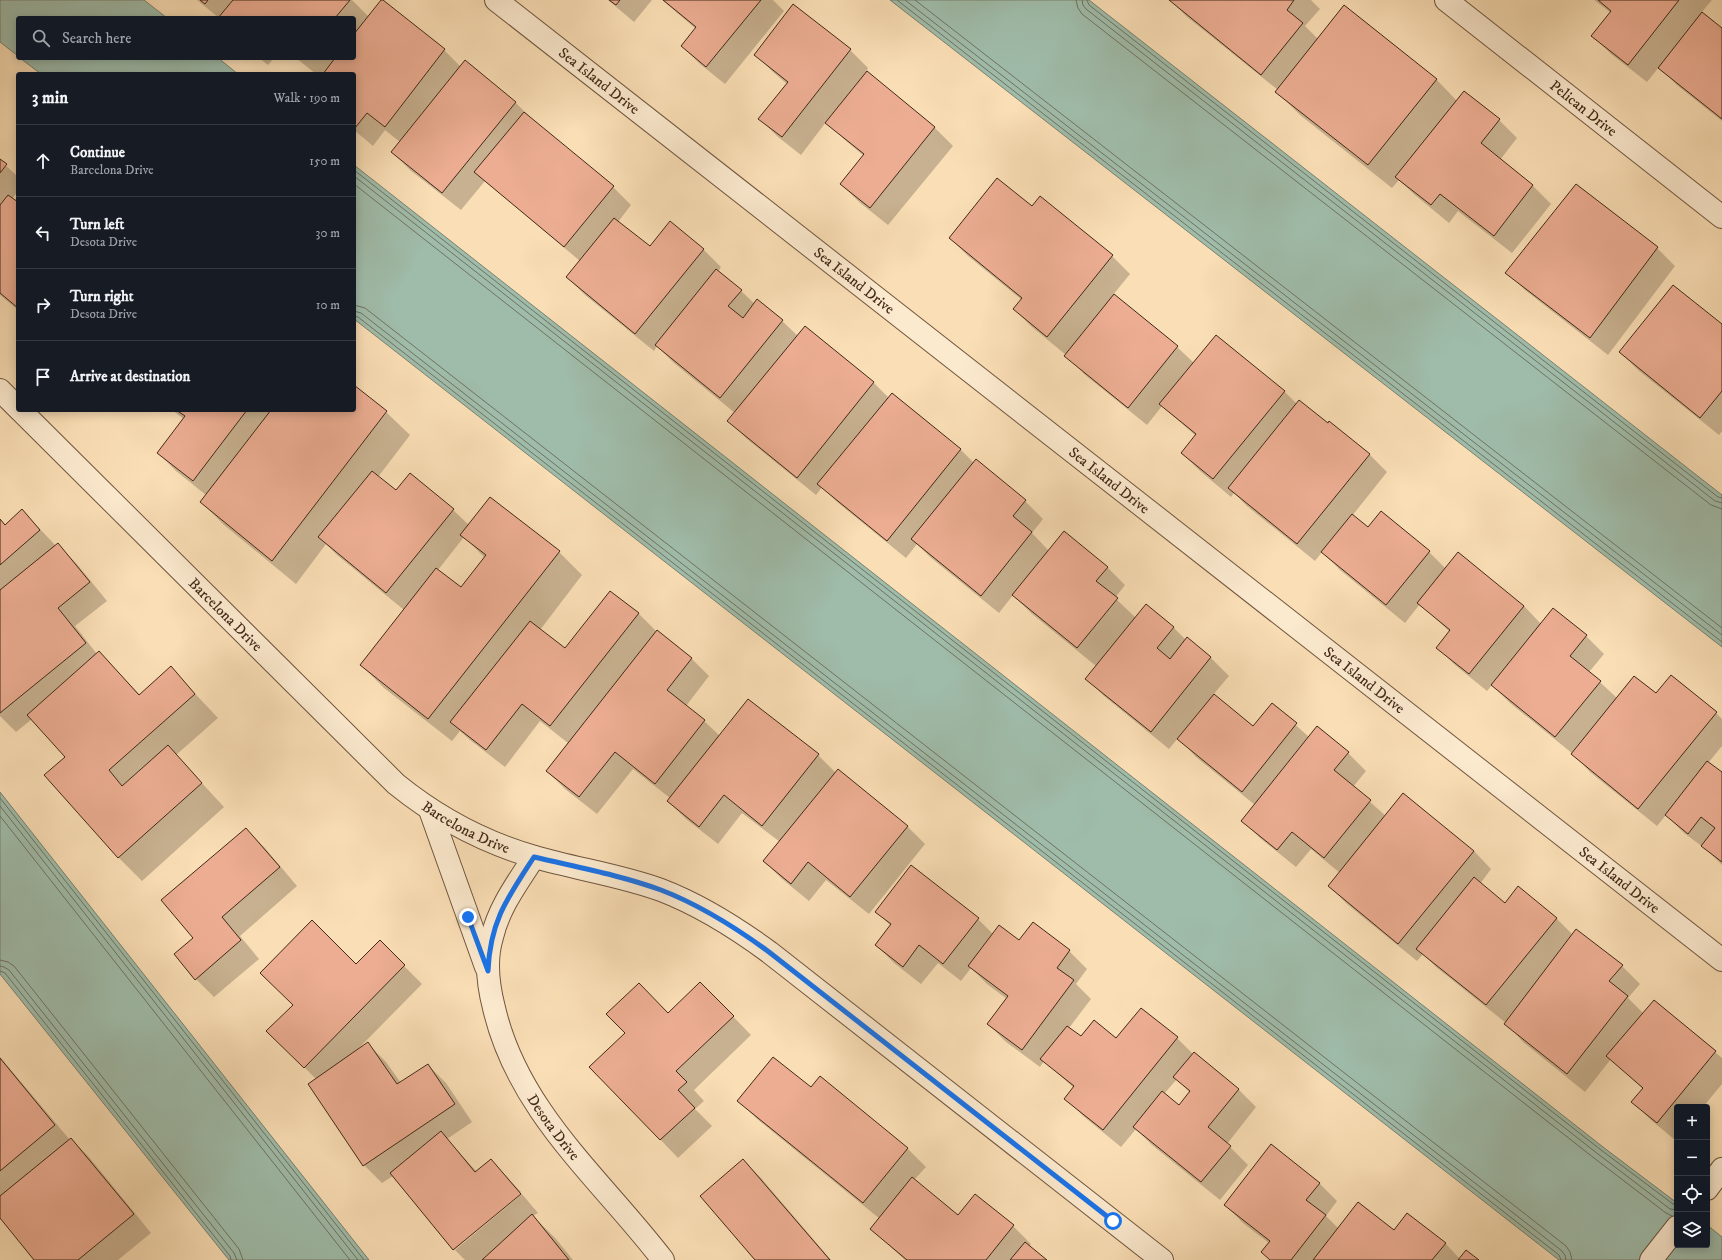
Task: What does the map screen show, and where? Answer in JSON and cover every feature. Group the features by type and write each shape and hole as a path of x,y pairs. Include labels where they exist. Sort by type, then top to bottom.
{"street":[{"name":"Sea Island Drive","path":"496,0 1722,960"},
{"name":"Pelican Drive","path":"1446,0 1722,217"},
{"name":"Barcelona Drive","path":"0,390 16,406"},
{"name":"Barcelona Drive","path":"22,412 396,784 430,810 476,836 534,857 591,870 660,890 689,902 739,930 1162,1260"},
{"name":"Desota Drive","path":"430,810 488,971"},
{"name":"Desota Drive","path":"534,857 511,893 496,922 490,943 488,971 490,993 502,1038 512,1062 536,1105 565,1146 662,1260"},
{"path":"1710,1185 1722,1170"},
{"path":"1651,1260 1674,1231"}],"water":[{"path":"0,0 144,0 164,16 16,16 16,54 0,42"},
{"path":"890,0 1089,0 1722,495 1722,647"},
{"path":"23,60 220,60 236,72 38,72"},
{"path":"356,167 1603,1147 1674,1201 1674,1248 1710,1248 1710,1227 1722,1237 1722,1260 1559,1260 356,321"},
{"path":"0,792 369,1260 229,1260 0,974"}],"building":[{"path":"200,0 208,0 205,4"},
{"path":"233,0 350,0 337,16 220,16"},
{"path":"381,0 383,0 445,49 385,127 367,113 356,127 356,72 324,72 334,60 356,60 356,31"},
{"path":"609,0 620,0 616,5"},
{"path":"663,0 761,0 706,67 681,46 696,27"},
{"path":"1169,0 1294,0 1287,10 1303,23 1261,75"},
{"path":"1598,0 1679,0 1628,65 1591,36 1611,11"},
{"path":"793,4 851,49 782,137 758,119 788,82 754,55"},
{"path":"1344,5 1437,79 1368,165 1275,92"},
{"path":"1702,12 1722,28 1722,119 1658,68"},
{"path":"465,60 516,102 442,193 391,152"},
{"path":"867,71 935,127 870,208 840,184 864,154 825,123"},
{"path":"1464,91 1500,119 1481,143 1533,185 1494,236 1440,194 1431,205 1395,177"},
{"path":"524,112 614,186 564,247 474,172"},
{"path":"0,159 7,164 0,173"},
{"path":"997,178 1032,206 1040,196 1113,255 1047,337 1013,309 1022,298 949,238"},
{"path":"1576,184 1658,247 1590,338 1505,273"},
{"path":"8,195 16,201 16,306 0,293 0,205"},
{"path":"614,218 650,246 670,221 704,249 635,334 566,277"},
{"path":"716,269 742,290 728,306 743,318 757,299 783,320 720,398 655,345"},
{"path":"1673,285 1722,324 1722,391 1700,418 1619,352"},
{"path":"1114,294 1178,346 1128,408 1064,356"},
{"path":"805,326 874,382 797,478 727,421"},
{"path":"1216,335 1285,391 1213,479 1181,453 1196,434 1159,404"},
{"path":"356,387 387,411 272,561 200,502 269,412 356,412"},
{"path":"892,393 961,449 887,541 817,484"},
{"path":"1299,400 1328,423 1329,421 1370,454 1297,544 1228,488"},
{"path":"179,412 245,412 193,481 157,453 185,416"},
{"path":"976,459 1026,500 1013,516 1032,532 981,596 911,539"},
{"path":"372,471 396,490 410,473 454,509 386,593 318,537"},
{"path":"490,497 560,551 428,719 360,665 436,568 461,587 486,555 460,535"},
{"path":"22,509 40,530 0,565 0,519 5,525"},
{"path":"1381,511 1430,551 1386,605 1321,552 1352,514 1368,527"},
{"path":"1064,531 1108,567 1096,581 1118,598 1077,648 1012,595"},
{"path":"58,543 90,582 58,608 86,643 0,713 0,590"},
{"path":"1458,552 1524,606 1469,674 1436,648 1450,630 1417,603"},
{"path":"610,591 639,613 550,726 522,704 486,750 450,722 530,621 565,648"},
{"path":"1146,604 1174,627 1157,648 1170,659 1187,637 1211,657 1151,732 1085,679"},
{"path":"1553,608 1587,635 1570,656 1601,681 1555,737 1491,685"},
{"path":"657,630 692,658 667,690 705,720 655,784 615,752 579,797 546,771"},
{"path":"99,651 139,695 171,666 195,694 109,770 122,786 168,745 202,783 118,858 44,775 65,757 27,715"},
{"path":"1671,675 1717,712 1638,809 1571,754 1634,676 1656,693"},
{"path":"1214,694 1253,726 1272,703 1297,723 1242,792 1177,739"},
{"path":"748,699 819,754 762,826 724,795 699,827 667,801"},
{"path":"1317,726 1349,752 1334,770 1371,800 1324,858 1292,832 1277,850 1241,821"},
{"path":"1707,761 1722,772 1722,862 1701,846 1715,828 1701,817 1688,834 1665,815"},
{"path":"838,769 908,826 850,897 808,862 791,884 763,861"},
{"path":"1403,793 1474,851 1398,944 1328,886"},
{"path":"246,828 280,867 222,917 241,940 195,980 174,954 193,938 161,900"},
{"path":"911,865 979,918 943,964 919,945 903,967 875,945 891,924 875,912"},
{"path":"1474,877 1505,903 1518,886 1557,918 1486,1005 1416,949"},
{"path":"312,920 356,964 380,940 405,965 304,1068 266,1031 293,1005 260,973"},
{"path":"1033,922 1070,950 1057,968 1074,980 1022,1050 987,1024 1008,996 968,966 999,925 1019,940"},
{"path":"1576,929 1623,965 1609,981 1628,996 1567,1074 1504,1024"},
{"path":"700,982 734,1016 676,1071 687,1082 678,1090 695,1108 660,1140 589,1067 625,1033 606,1014 639,983 668,1013"},
{"path":"1654,1000 1716,1051 1657,1123 1631,1102 1643,1088 1606,1056"},
{"path":"1141,1008 1178,1037 1103,1130 1064,1099 1074,1086 1040,1059 1067,1026 1081,1036 1094,1020 1116,1038"},
{"path":"368,1042 397,1084 428,1064 455,1104 363,1166 308,1084"},
{"path":"1194,1052 1239,1089 1208,1127 1231,1146 1201,1182 1133,1127 1162,1091 1179,1105 1190,1091 1173,1077"},
{"path":"773,1057 811,1087 820,1076 908,1148 863,1203 737,1101"},
{"path":"0,1058 55,1125 0,1171"},
{"path":"441,1131 475,1172 491,1159 521,1194 453,1250 390,1173"},
{"path":"71,1138 134,1214 78,1260 34,1260 0,1218 0,1196"},
{"path":"1271,1144 1320,1183 1306,1200 1326,1215 1291,1260 1270,1260 1261,1252 1270,1241 1224,1205"},
{"path":"743,1159 830,1260 755,1260 700,1196"},
{"path":"912,1177 958,1215 975,1194 1014,1225 986,1260 907,1260 870,1229"},
{"path":"1358,1202 1394,1230 1407,1213 1446,1243 1432,1260 1313,1260"},
{"path":"532,1214 569,1260 482,1260"},
{"path":"1025,1242 1047,1260 1010,1260"},
{"path":"1466,1250 1479,1260 1458,1260"}],"route":[{"path":"468,917 488,971 488,954 491,937 496,922 511,893 534,857 625,879 660,890 689,902 720,918 769,952 1113,1221"}]}
